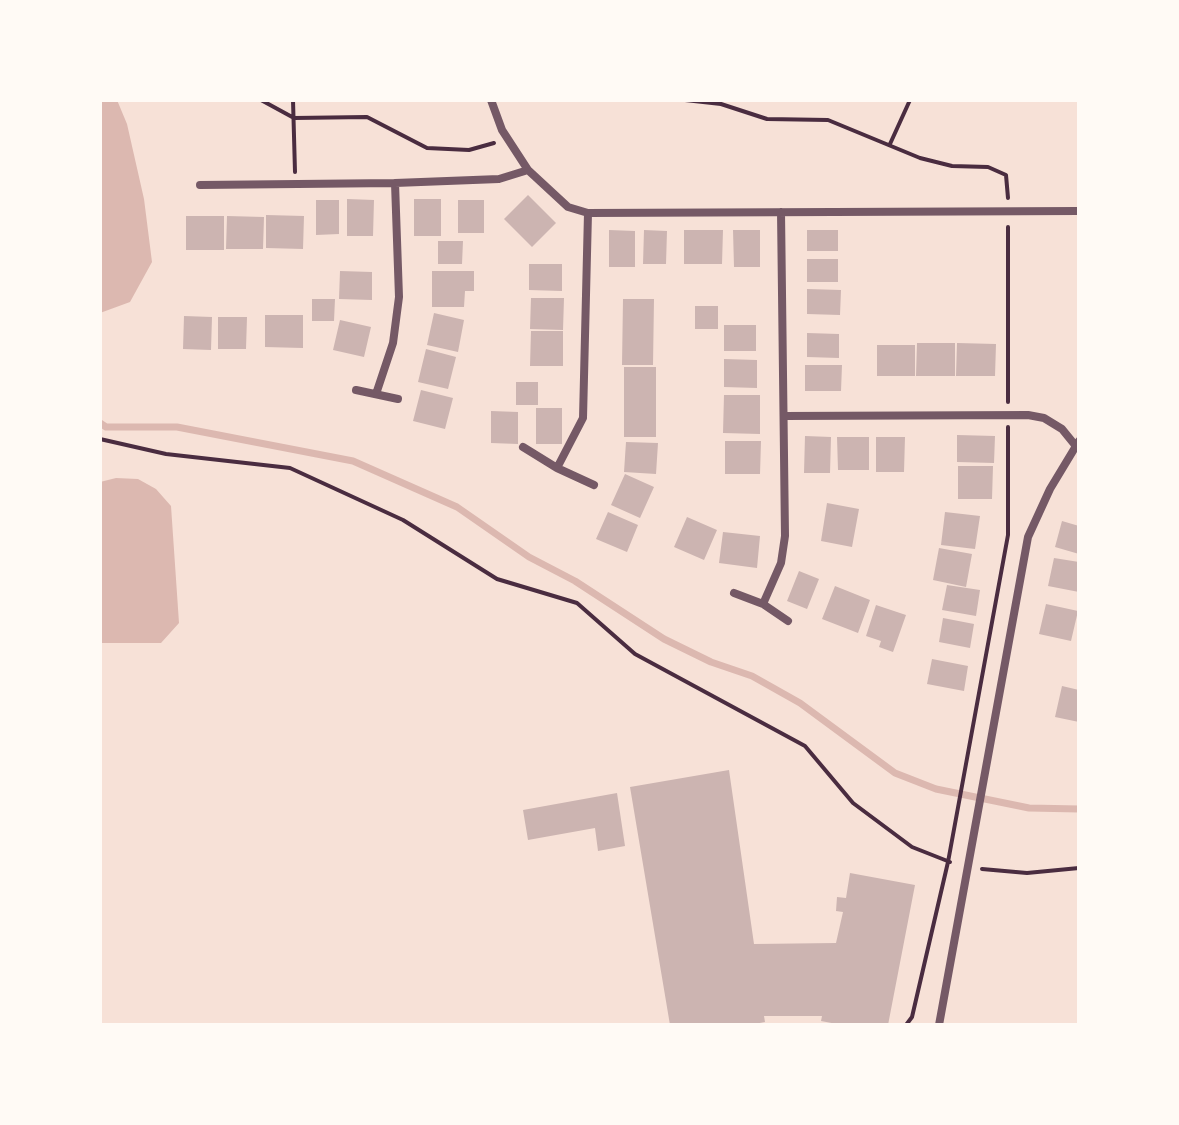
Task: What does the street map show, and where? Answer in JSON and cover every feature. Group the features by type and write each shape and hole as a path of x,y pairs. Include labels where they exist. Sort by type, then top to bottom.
{"street":[{"path":"491,100 507,137 528,170 568,207 588,213 1079,211"},
{"path":"200,185 295,186 499,179 528,170"},
{"path":"376,394 393,343 399,297 395,183"},
{"path":"763,604 781,563 785,536 781,212"},
{"path":"557,468 583,418 588,213"},
{"path":"356,390 398,399"},
{"path":"784,416 1008,415 1044,418 1077,443 1050,489 1028,537 939,1025"},
{"path":"523,447 557,468 594,485"},
{"path":"734,593 763,604 788,621"}],"path":[{"path":"261,100 294,118 367,117 417,145 440,150 469,150 507,137"},
{"path":"293,100 295,186"},
{"path":"890,144 910,100"},
{"path":"906,1025 912,1017 948,862 1008,535 1008,415"},
{"path":"100,439 166,454 290,468 403,520 497,579 577,603 635,654 805,746 853,803 912,847 966,866 1027,873 1079,868"}],"shaded area":[{"path":"100,100 117,100 127,124 144,199 152,262 130,302 100,313"},
{"path":"116,478 138,479 156,489 171,506 179,623 161,643 100,643 100,482"}],"building":[{"path":"528,195 556,223 532,247 504,219"},
{"path":"347,199 374,200 373,236 347,236"},
{"path":"414,199 441,199 441,236 414,236"},
{"path":"316,200 339,200 339,234 316,235"},
{"path":"458,200 484,200 484,233 458,233"},
{"path":"266,215 304,216 303,249 266,248"},
{"path":"186,216 224,216 224,250 186,250"},
{"path":"227,216 264,217 263,249 226,249"},
{"path":"609,230 635,231 635,267 609,267"},
{"path":"644,230 667,231 666,264 643,264"},
{"path":"684,230 723,230 722,264 684,264"},
{"path":"733,230 760,230 760,267 734,267"},
{"path":"807,230 838,230 838,251 807,251"},
{"path":"438,241 463,241 462,264 438,264"},
{"path":"807,259 838,259 838,282 807,282"},
{"path":"529,264 562,264 562,291 529,290"},
{"path":"340,271 372,272 372,300 339,299"},
{"path":"432,271 474,271 474,291 465,291 464,307 432,307"},
{"path":"807,289 841,290 840,315 807,314"},
{"path":"531,298 564,298 563,330 530,329"},
{"path":"312,299 335,299 334,321 312,321"},
{"path":"623,299 654,299 653,365 622,365"},
{"path":"695,306 718,306 718,329 695,329"},
{"path":"434,313 464,320 458,352 427,345"},
{"path":"265,315 303,315 303,348 265,347"},
{"path":"184,316 212,317 211,350 183,349"},
{"path":"218,317 247,317 246,349 218,349"},
{"path":"340,320 371,327 364,357 333,350"},
{"path":"724,325 756,325 756,351 724,351"},
{"path":"531,331 563,331 563,366 530,366"},
{"path":"807,333 839,334 839,358 807,357"},
{"path":"917,343 955,343 955,376 916,376"},
{"path":"957,343 996,344 995,376 956,376"},
{"path":"877,345 915,345 915,376 877,376"},
{"path":"426,349 456,357 448,389 418,382"},
{"path":"724,359 757,360 757,388 724,387"},
{"path":"805,365 842,365 841,391 805,391"},
{"path":"624,367 656,367 656,437 624,437"},
{"path":"516,382 538,382 538,405 516,405"},
{"path":"421,390 453,398 445,429 413,421"},
{"path":"724,395 760,395 760,434 723,433"},
{"path":"536,408 562,408 562,444 536,444"},
{"path":"491,411 518,412 518,444 491,443"},
{"path":"957,435 995,436 994,463 957,462"},
{"path":"805,436 831,437 830,473 804,473"},
{"path":"837,437 869,437 869,470 838,470"},
{"path":"876,437 905,437 904,472 876,472"},
{"path":"725,441 761,441 760,474 725,474"},
{"path":"626,442 658,443 656,474 624,472"},
{"path":"958,466 993,466 992,499 958,499"},
{"path":"625,474 654,487 640,518 611,505"},
{"path":"827,503 859,509 852,547 821,541"},
{"path":"608,512 638,525 627,552 596,539"},
{"path":"945,512 980,516 975,549 941,545"},
{"path":"687,517 717,530 704,560 674,547"},
{"path":"1062,521 1079,526 1079,554 1055,547"},
{"path":"723,532 760,536 757,568 719,563"},
{"path":"939,548 972,554 966,587 933,580"},
{"path":"1054,558 1079,562 1079,592 1048,586"},
{"path":"799,571 819,579 807,609 787,601"},
{"path":"947,585 980,590 976,616 942,610"},
{"path":"835,586 870,600 858,633 822,619"},
{"path":"1046,604 1078,611 1071,641 1039,634"},
{"path":"876,605 906,615 893,652 879,647 881,641 866,636"},
{"path":"943,618 974,624 970,648 939,642"},
{"path":"932,659 968,666 964,691 927,684"},
{"path":"1062,686 1079,690 1079,722 1055,717"},
{"path":"729,770 754,944 836,943 843,912 836,911 837,897 846,898 850,873 915,885 888,1025 842,1025 821,1021 822,1016 764,1016 765,1022 749,1025 670,1025 630,787"},
{"path":"617,793 625,846 598,851 595,828 528,840 523,810"}],"waterway":[{"path":"100,423 106,427 177,427 353,461 457,507 529,557 575,581 664,639 711,662 752,676 800,703 895,773 936,789 1029,808 1079,809"}]}
